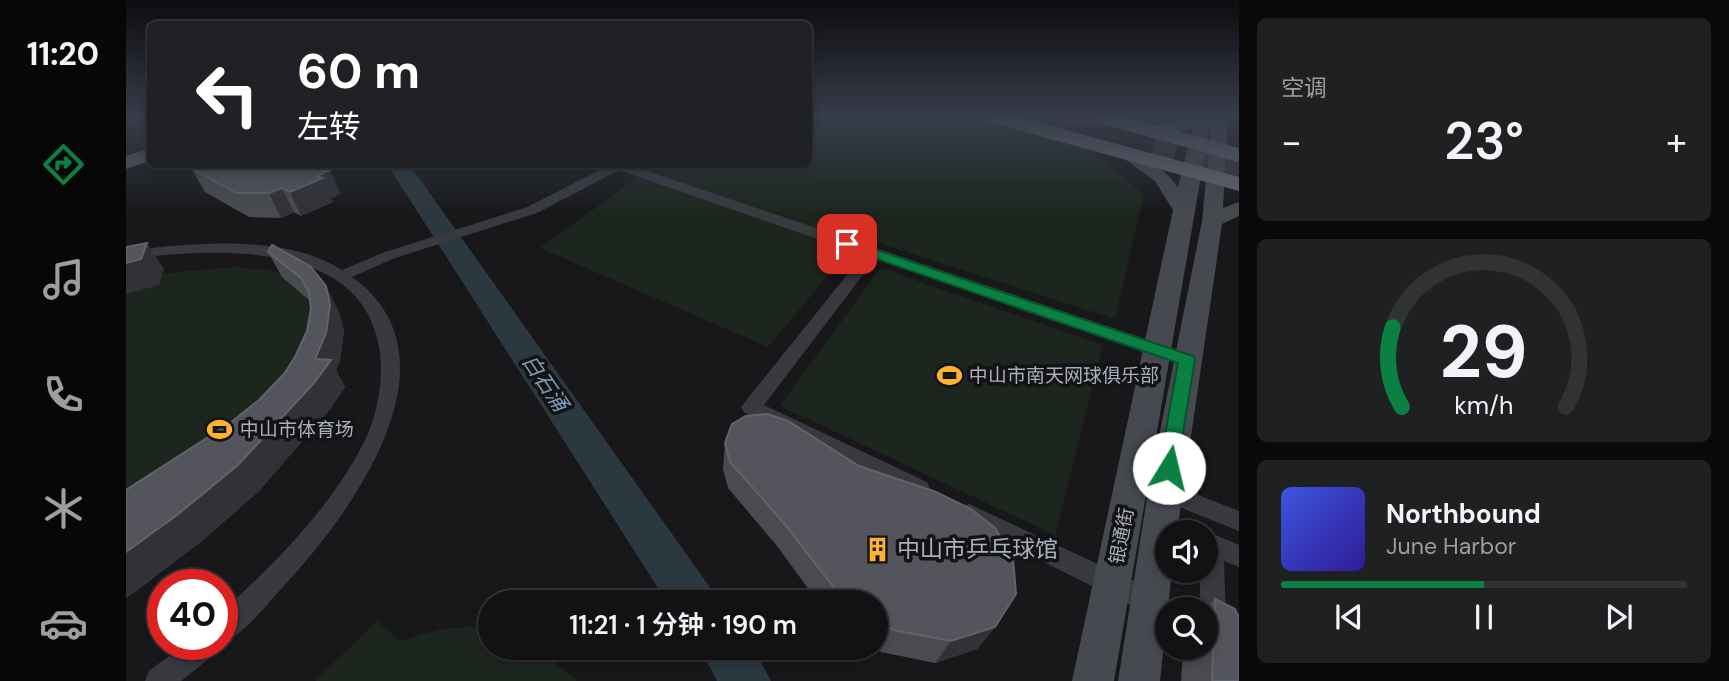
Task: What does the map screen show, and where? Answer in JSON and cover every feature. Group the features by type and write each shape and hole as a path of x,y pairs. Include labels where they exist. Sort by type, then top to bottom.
{"highway":[{"path":"1116,150 1220,160"},
{"path":"1186,150 1220,160"}],"main road":[{"path":"126,163 147,155"}],"street":[{"path":"1124,152 1162,177 1198,216 1239,208"},
{"name":"银通街","path":"1093,681 1157,350 1198,216 1220,160"},
{"path":"344,275 372,261 424,243 530,211 612,168"},
{"path":"626,168 1187,360"},
{"name":"银通街","path":"1170,520 1165,491 1187,360 1198,216"},
{"path":"126,255 194,248 253,249 303,259 344,275 371,302 388,335 391,378 379,431 345,495 287,569 238,615"},
{"path":"872,253 751,407 1149,601"},
{"path":"1165,491 1239,521"},
{"path":"1218,548 1239,556"},
{"name":"银通街","path":"1139,681 1149,601 1155,581"},
{"path":"1211,583 1213,624 1239,637"},
{"path":"159,681 186,660"}],"shaded area":[{"path":"812,150 1090,150 1144,194 1115,319 860,237 768,347 540,248 650,168 812,168"},
{"name":"中山市体育场","path":"233,267 269,270 299,278 339,312 344,331 340,360 330,385 330,409 259,491 203,540 164,569 147,569 147,582 126,598 126,277"},
{"name":"中山市南天网球俱乐部","path":"880,268 1103,345 1055,535 780,406"},
{"path":"377,621 400,641 440,629 478,626 478,660 551,660 577,681 315,681"}],"building":[{"path":"191,168 330,170 317,176 323,178 290,192 282,188 269,193 236,193"},
{"path":"147,243 141,259 126,263 126,247"},
{"path":"272,245 310,266 326,286 330,305 326,333 315,359 331,360 314,383 238,465 126,552 126,490 230,423 259,400 284,374 295,357 307,331 311,309 309,293 301,278 268,252"},
{"name":"中山市乒乓球馆","path":"767,414 788,421 859,466 936,492 971,509 995,528 1013,558 1016,594 995,627 951,641 893,630 888,627 888,590 836,590 782,521 730,462 725,443 732,424 746,416"},
{"path":"1218,600 1235,609 1239,615 1239,681 1212,681 1213,660 1218,660"}],"waterway":[{"name":"白石涌","path":"401,168 685,590"},
{"name":"白石涌","path":"732,660 746,681"}],"tunnel":[{"path":"1159,150 1239,172"}],"place":[{"name":"中山市南天网球俱乐部","path":"949,375"},
{"name":"中山市体育场","path":"220,429"},
{"name":"中山市乒乓球馆","path":"877,549"}],"route":[{"path":"847,244 1187,360 1169,468"}]}
